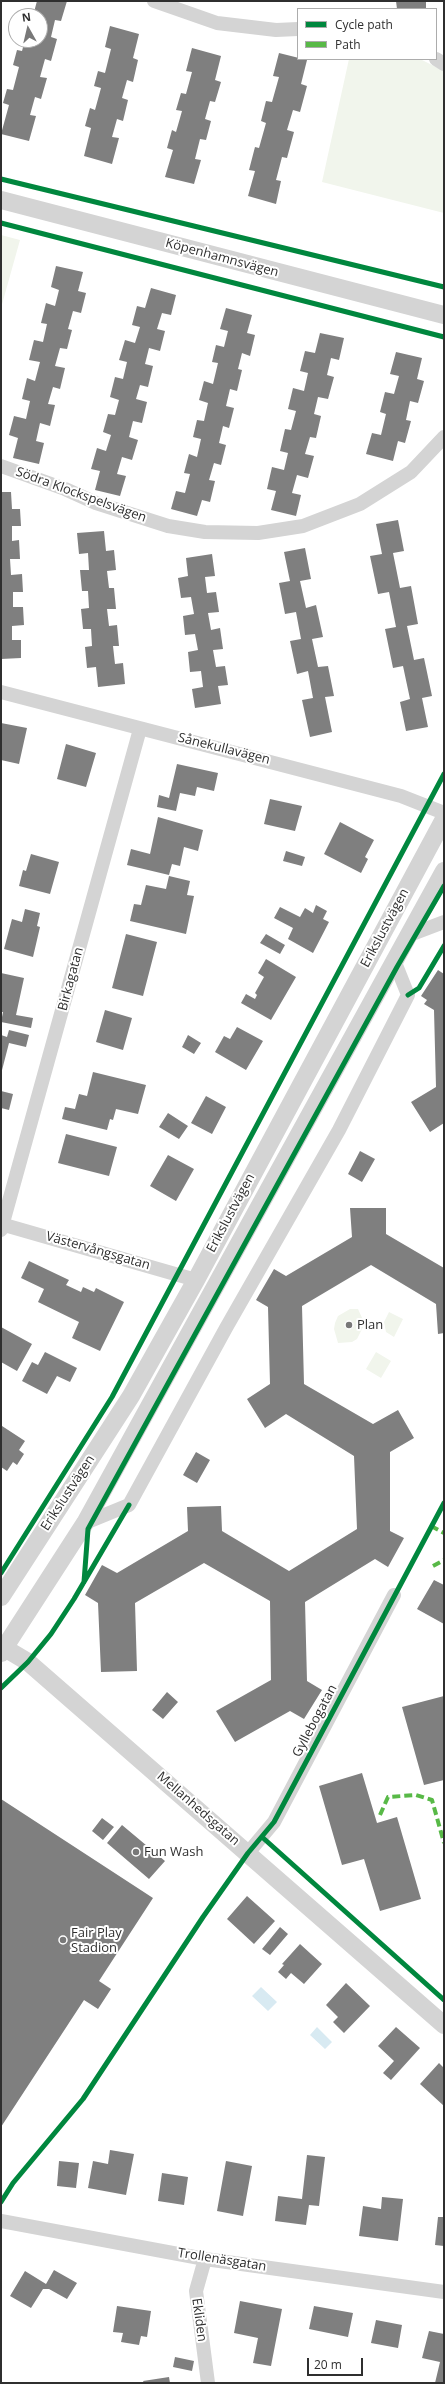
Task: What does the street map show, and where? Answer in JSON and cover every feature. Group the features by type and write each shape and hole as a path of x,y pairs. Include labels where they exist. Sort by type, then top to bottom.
{"street":[{"path":"154,1 217,23 276,30 297,29"},
{"name":"Köpenhamnsvägen","path":"1,200 444,315"},
{"name":"Södra Klockspelsvägen","path":"1,466 65,489 96,503 168,526 205,532 258,533 303,526 330,518 360,504 411,472 444,438"},
{"name":"Sånekullavägen","path":"1,692 401,796 444,813"},
{"name":"Birkagatan","path":"2,1226 140,729"},
{"name":"Erikslustvägen","path":"1,1597 131,1396 196,1280 444,819"},
{"name":"Erikslustvägen","path":"2,1649 85,1523 444,871"},
{"name":"Erikslustvägen","path":"408,936 444,922"},
{"name":"Erikslustvägen","path":"85,1523 129,1505 226,1328 339,1130 408,995 394,960"},
{"name":"Västervångsgatan","path":"2,1226 196,1280"},
{"name":"Gyllebogatan","path":"248,1853 274,1822 394,1595"},
{"name":"Mellanhedsgatan","path":"2,1649 28,1662 444,2025"},
{"name":"Trollenäsgatan","path":"1,2221 205,2259 444,2292"},
{"name":"Ekliden","path":"205,2259 196,2291 208,2383"}],"shaded area":[{"path":"349,60 422,60 444,71 444,213 322,182"},
{"path":"1,235 20,240 1,308"},
{"name":"Plan","path":"350,1309 358,1309 363,1320 363,1327 357,1339 352,1342 338,1343 334,1329 335,1323 338,1316"},
{"path":"389,1312 403,1319 394,1337 386,1332 384,1322"},
{"path":"376,1352 391,1361 381,1378 366,1369"},
{"path":"261,1987 277,2002 268,2011 252,1996"},
{"path":"317,2027 332,2042 325,2049 310,2035"}],"building":[{"path":"37,1 67,1 61,21 55,20 51,37 57,39 51,61 45,59 40,77 47,78 41,99 35,97 30,115 36,116 29,141 1,134 9,105 3,103 7,89 13,90 19,67 13,65 17,50 22,51 23,48 48,48 48,8 35,8"},
{"path":"396,1 426,1 426,8 397,8"},
{"path":"110,26 139,34 133,58 138,60 133,82 127,80 122,98 128,100 123,121 117,119 112,137 119,138 112,164 84,156 91,128 85,126 90,108 95,110 101,88 94,86 98,71 105,73 111,49 105,47"},
{"path":"192,48 221,56 215,80 221,82 215,102 210,101 205,119 211,121 206,140 200,139 195,159 201,160 194,184 165,177 173,150 167,148 172,130 176,132 182,111 176,110 181,93 186,94 192,72 186,71"},
{"path":"279,53 297,58 297,60 307,60 301,84 307,86 300,112 293,110 287,130 294,132 287,158 282,157 276,180 281,181 276,204 248,196 255,171 249,170 255,147 259,148 266,123 261,121 266,101 272,102 279,77 273,76"},
{"path":"56,266 83,272 78,291 86,293 81,313 73,311 68,329 72,330 67,349 60,348 55,366 65,368 60,389 53,387 48,404 55,405 50,426 40,423 36,441 44,443 39,464 13,458 18,438 9,435 14,416 26,419 30,401 22,399 27,378 35,381 40,362 29,360 34,340 43,342 47,324 41,323 46,303 55,306 59,290 51,287"},
{"path":"151,288 176,295 171,315 162,313 157,329 165,331 160,351 149,348 145,364 153,366 148,387 140,385 136,399 147,402 142,423 133,421 129,437 138,440 132,460 122,457 117,474 126,476 120,496 95,490 100,471 91,469 97,448 106,451 111,435 103,432 108,414 115,415 119,400 110,397 115,377 123,379 127,362 119,360 125,340 135,343 140,327 132,325 137,306 145,308"},
{"path":"226,308 252,315 247,333 255,335 250,356 242,353 238,369 242,370 237,391 230,389 226,406 234,408 229,428 223,426 219,443 226,445 221,465 214,463 209,480 215,481 210,502 202,500 197,516 171,509 176,491 185,493 190,474 184,473 189,454 197,457 201,439 193,437 197,420 204,421 208,403 199,400 204,381 213,384 218,363 212,362 216,345 224,347 228,331 220,329"},
{"path":"320,333 344,338 339,360 331,358 327,375 334,377 328,399 318,397 314,414 321,416 316,438 310,437 305,454 314,456 308,478 297,475 292,493 301,495 296,516 271,510 276,491 267,489 272,467 284,470 288,453 280,451 285,429 291,430 296,411 288,409 293,388 304,391 308,373 300,371 305,351 315,353"},
{"path":"396,352 422,358 417,379 424,381 418,403 410,401 406,420 411,421 405,443 398,441 393,461 366,454 372,433 381,435 386,414 380,412 385,392 394,394 399,376 390,374"},
{"path":"1,492 11,492 12,509 20,509 21,526 12,526 12,541 19,540 20,559 10,559 11,575 22,574 23,592 13,592 13,607 23,607 24,625 12,626 12,640 21,640 21,658 1,659"},
{"path":"398,520 404,551 393,553 400,588 411,586 418,624 407,626 414,660 424,658 432,696 422,698 428,727 406,731 400,702 410,699 403,666 393,668 385,629 396,627 389,592 378,594 370,556 382,554 376,524"},
{"path":"104,531 106,551 114,550 116,570 107,571 109,588 114,588 116,609 107,609 109,626 117,625 119,646 113,646 115,664 123,663 125,684 98,687 96,667 87,668 85,647 92,646 91,629 83,629 81,609 89,608 88,591 82,591 80,570 89,570 88,553 79,554 77,533"},
{"path":"305,548 311,579 300,581 306,608 316,605 323,637 312,639 318,667 328,666 334,696 325,697 332,732 310,737 302,700 313,698 308,671 297,674 290,641 301,639 296,612 285,614 279,583 290,581 284,552"},
{"path":"212,554 215,576 205,577 207,593 216,592 219,612 208,613 211,630 220,628 223,649 213,650 216,667 225,666 228,685 218,686 221,704 195,708 192,689 203,687 201,671 190,672 188,652 198,650 195,634 185,635 183,616 194,614 191,597 181,598 178,578 188,576 186,558"},
{"path":"1,723 27,728 19,764 1,760"},
{"path":"66,744 96,753 86,787 57,779"},
{"path":"177,764 218,773 214,791 197,787 195,796 180,793 176,811 157,807 159,795 169,798"},
{"path":"270,799 302,806 295,831 264,824"},
{"path":"158,817 203,830 198,851 184,847 180,866 172,864 169,875 127,865 131,849 150,854"},
{"path":"340,822 374,840 365,857 368,859 361,873 324,854"},
{"path":"286,851 305,857 302,866 283,861"},
{"path":"31,854 59,862 50,894 19,886 23,870 26,871"},
{"path":"169,876 190,881 187,895 194,896 186,934 130,921 134,904 141,905 146,885 166,889"},
{"path":"316,905 327,911 323,919 329,922 313,953 288,939 293,928 274,918 280,907 300,917 305,908 313,913"},
{"path":"25,909 40,913 37,926 40,927 33,957 4,949 12,919 22,922"},
{"path":"126,934 157,942 143,996 112,988"},
{"path":"266,934 285,945 280,954 260,943"},
{"path":"266,959 296,977 271,1020 241,1003 246,994 255,999 257,995 255,993 264,977 258,973"},
{"path":"438,970 444,974 444,1123 430,1132 411,1102 436,1087 434,1010 424,1004 427,1000 421,996"},
{"path":"1,973 24,978 16,1015 33,1018 31,1028 1,1022 3,1012 1,1012"},
{"path":"105,1010 132,1018 123,1050 96,1042"},
{"path":"237,1027 263,1041 246,1070 215,1052 224,1036 230,1039"},
{"path":"9,1030 29,1035 26,1047 9,1043 1,1074 1,1035 7,1037"},
{"path":"188,1035 201,1043 194,1054 182,1047"},
{"path":"93,1072 146,1085 138,1114 116,1109 113,1120 110,1119 107,1130 62,1119 65,1107 75,1109 79,1094 87,1096"},
{"path":"1,1091 13,1094 9,1110 1,1108"},
{"path":"206,1096 226,1107 212,1134 191,1123"},
{"path":"168,1113 188,1126 179,1139 159,1127"},
{"path":"66,1134 117,1147 109,1176 58,1163"},
{"path":"360,1151 375,1159 362,1182 348,1174"},
{"path":"168,1155 194,1169 176,1201 150,1186"},
{"path":"350,1208 386,1208 386,1234 444,1268 444,1333 438,1334 436,1304 371,1265 302,1306 304,1384 373,1424 398,1410 414,1438 390,1452 390,1531 404,1538 388,1567 375,1559 305,1602 307,1681 322,1690 304,1719 290,1711 235,1742 216,1711 271,1680 270,1601 204,1563 135,1603 137,1671 101,1672 98,1603 85,1595 102,1565 117,1573 188,1531 187,1507 221,1506 222,1531 289,1571 357,1529 354,1456 286,1414 265,1428 247,1399 270,1384 268,1307 256,1300 274,1269 286,1276 352,1237"},
{"path":"29,1261 69,1280 66,1285 81,1292 83,1287 94,1292 96,1288 124,1302 100,1351 72,1338 79,1322 38,1302 44,1289 21,1278"},
{"path":"1,1327 32,1344 17,1371 1,1362"},
{"path":"45,1352 77,1368 70,1382 57,1376 47,1394 22,1381 32,1362 38,1365"},
{"path":"2,1426 25,1441 19,1450 24,1454 17,1465 13,1462 7,1471 1,1467"},
{"path":"196,1452 210,1460 197,1483 183,1475"},
{"path":"434,1580 444,1585 444,1624 417,1609"},
{"path":"167,1692 178,1702 163,1719 152,1710"},
{"path":"444,1696 444,1780 424,1785 402,1707"},
{"path":"362,1773 377,1823 397,1817 421,1899 380,1911 364,1859 342,1865 319,1786"},
{"name":"Fair Play Stadion","path":"1,1799 153,1898 99,1981 111,1989 98,2009 84,2000 1,2127"},
{"path":"102,1818 114,1827 103,1840 92,1831"},
{"name":"Fun Wash","path":"122,1825 165,1861 149,1879 107,1843"},
{"path":"247,1896 275,1921 254,1944 227,1919"},
{"path":"280,1927 288,1934 270,1955 262,1949"},
{"path":"300,1944 322,1964 304,1984 291,1973 286,1979 278,1972 284,1965 282,1964"},
{"path":"346,1983 370,2006 344,2033 333,2022 338,2017 326,2005"},
{"path":"396,2027 420,2048 391,2080 383,2073 394,2061 378,2046"},
{"path":"439,2063 444,2068 444,2106 420,2084"},
{"path":"110,2150 134,2154 126,2195 88,2188 93,2161 108,2164"},
{"path":"307,2155 325,2157 319,2206 309,2205 306,2225 275,2221 278,2196 302,2199"},
{"path":"59,2161 79,2163 76,2188 57,2186"},
{"path":"226,2161 252,2166 243,2216 217,2211"},
{"path":"162,2173 188,2177 184,2205 158,2201"},
{"path":"382,2197 403,2199 398,2241 359,2236 363,2206 381,2209"},
{"path":"438,2217 444,2217 444,2246 435,2245"},
{"path":"54,2270 77,2283 67,2299 49,2289 43,2289 31,2308 10,2296 25,2271 46,2284"},
{"path":"240,2301 282,2309 271,2366 253,2363 258,2338 234,2333"},
{"path":"117,2306 151,2311 147,2337 141,2336 139,2345 121,2342 123,2333 113,2332"},
{"path":"314,2306 353,2313 348,2337 309,2329"},
{"path":"376,2320 402,2325 398,2348 371,2343"},
{"path":"429,2331 444,2334 444,2383 435,2383 440,2362 422,2358"},
{"path":"175,2357 194,2361 192,2371 173,2367"},
{"path":"169,2377 170,2383 144,2383 143,2381"}],"marked path":[{"path":"431,1526 444,1533"},
{"path":"433,1566 444,1560"},
{"path":"380,1815 388,1797 416,1795 432,1800 444,1843"}],"cycle path":[{"path":"1,179 444,287"},
{"path":"1,223 444,337"},
{"path":"1,1573 112,1397 444,774"},
{"path":"84,1582 88,1529 397,967 444,886"},
{"path":"408,995 419,988 444,946"},
{"path":"1,2202 13,2183 83,2099 203,1917 248,1853 274,1822 444,1503"},
{"path":"1,1688 28,1662 51,1634 74,1599 129,1505"},
{"path":"262,1837 444,2000"}],"place":[{"name":"Plan","path":"349,1325"},
{"name":"Fun Wash","path":"136,1852"},
{"name":"Fair Play Stadion","path":"63,1940"}]}
